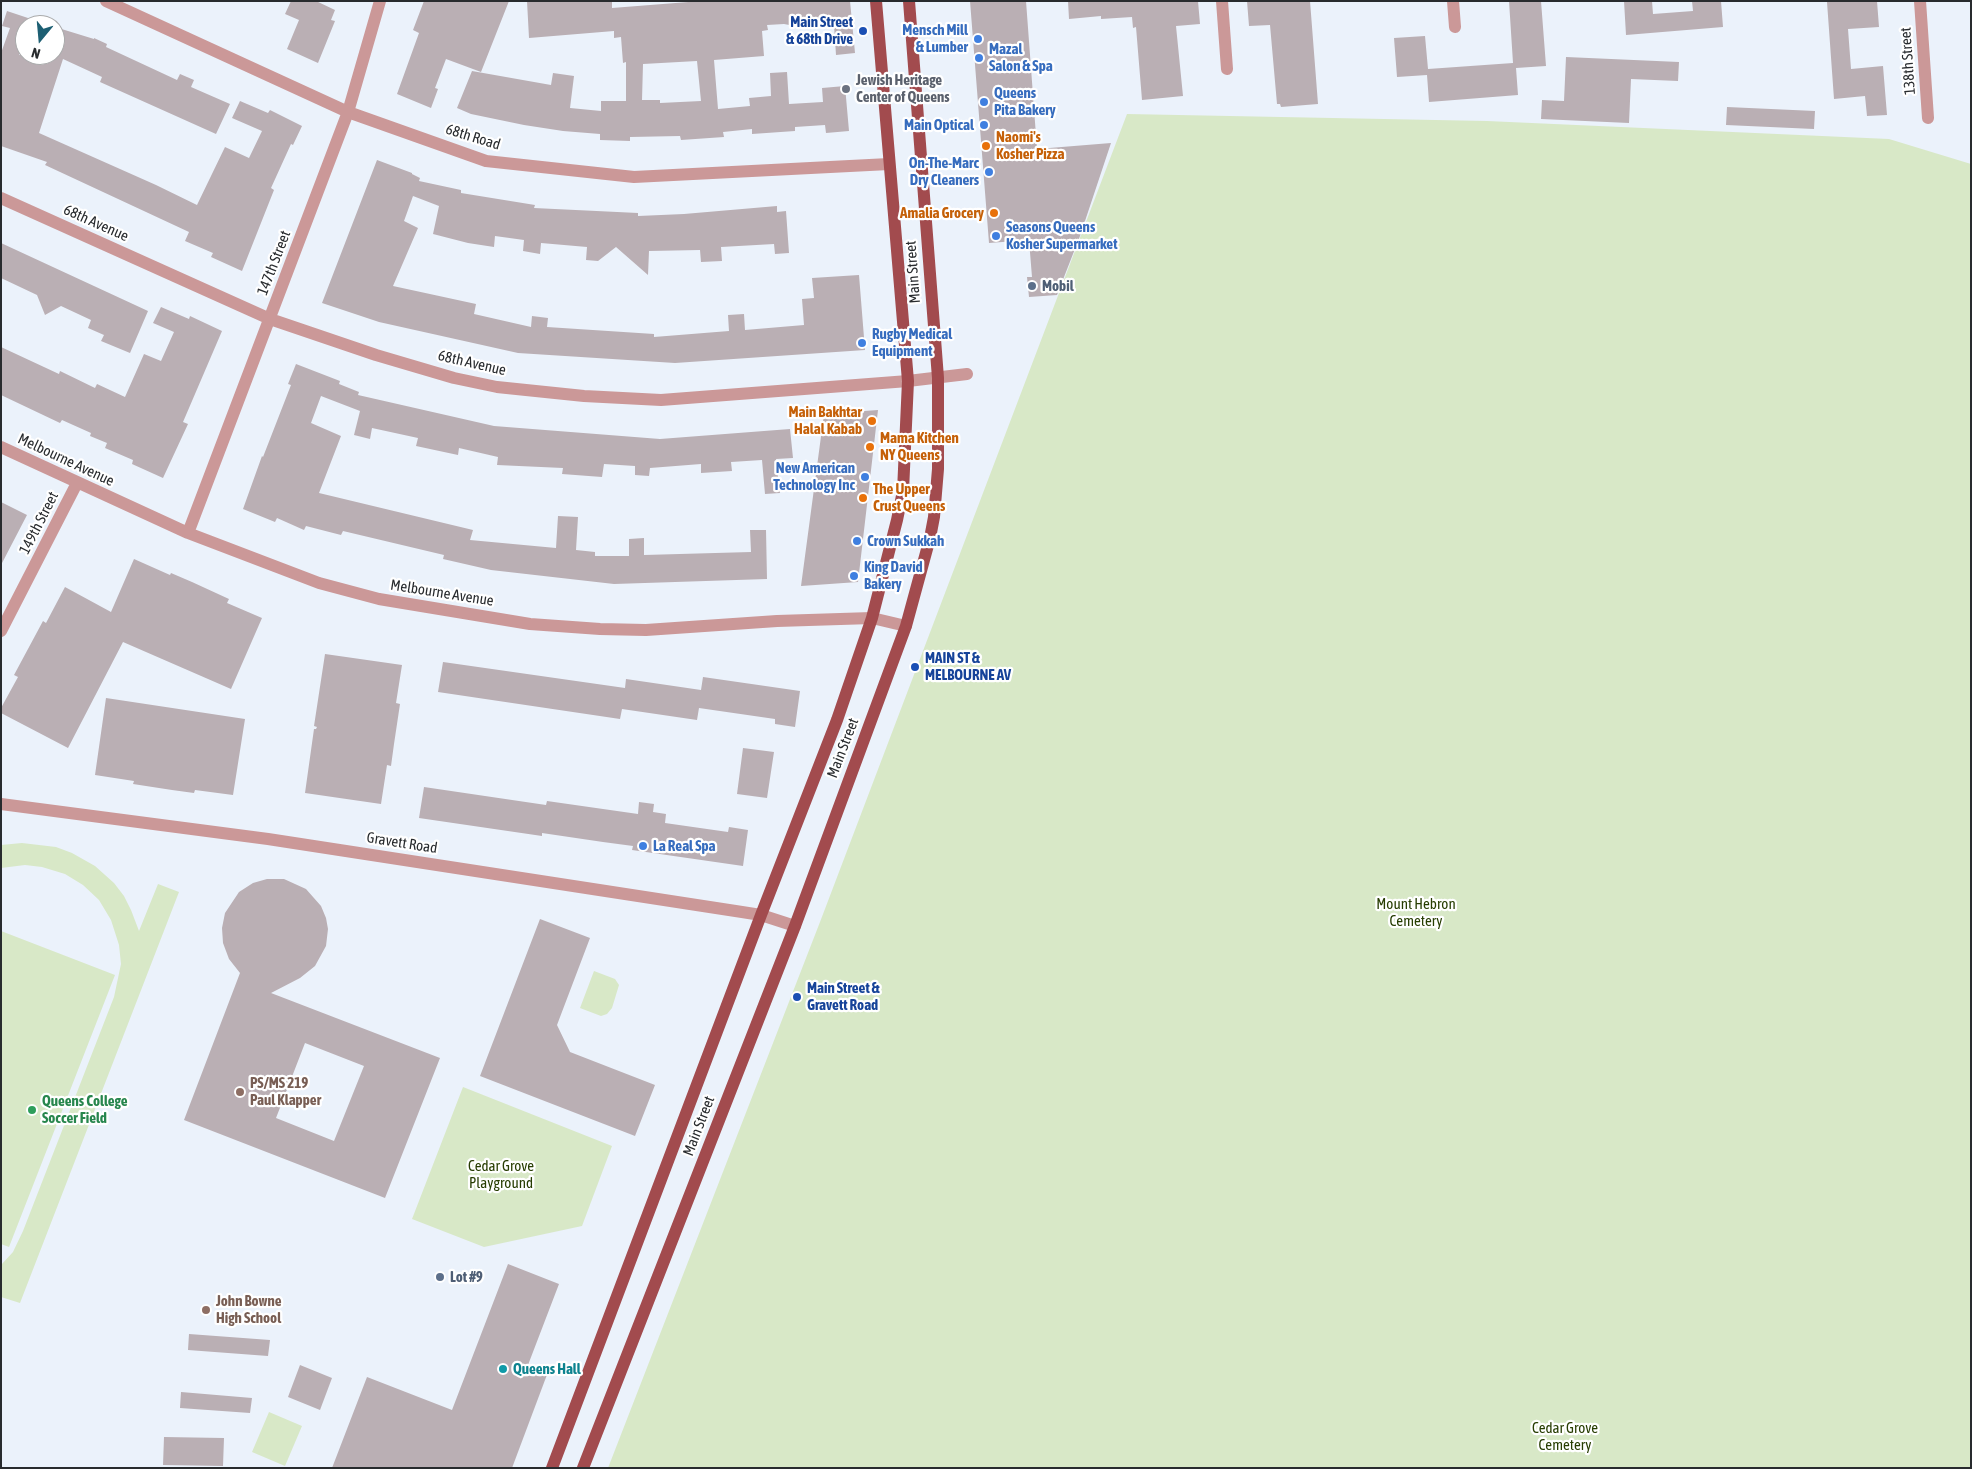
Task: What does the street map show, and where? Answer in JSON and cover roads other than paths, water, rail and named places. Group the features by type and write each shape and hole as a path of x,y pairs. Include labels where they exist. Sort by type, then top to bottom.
{"main road":[{"name":"Main Street","path":"552,1468 838,720 872,618 897,520 903,491 908,381 876,1"},
{"name":"Main Street","path":"583,1468 795,926 906,626 928,548 934,517 938,469 938,378 909,1"}],"street":[{"name":"68th Road","path":"106,1 348,112 486,161 634,178 889,164"},
{"name":"147th Street","path":"188,533 348,112 380,1"},
{"path":"1222,1 1227,69"},
{"path":"1453,1 1455,27"},
{"name":"138th Street","path":"1920,1 1928,118"},
{"name":"68th Avenue","path":"1,198 270,319 376,355 454,378 497,387 584,396 661,400 908,381 967,374"},
{"name":"Melbourne Avenue","path":"1,447 188,533 319,583 379,599 530,624 646,630 777,621 872,618 906,626"},
{"name":"149th Street","path":"1,631 77,483"},
{"name":"Gravett Road","path":"1,804 277,841 762,915 795,926"}],"place":[{"name":"Main Street & 68th Drive","path":"863,31"},
{"name":"Mensch Mill & Lumber","path":"978,39"},
{"name":"Mazal Salon & Spa","path":"979,58"},
{"name":"Jewish Heritage Center of Queens","path":"846,89"},
{"name":"Queens Pita Bakery","path":"984,102"},
{"name":"Main Optical","path":"984,125"},
{"name":"Naomi's Kosher Pizza","path":"986,146"},
{"name":"On-The-Marc Dry Cleaners","path":"989,172"},
{"name":"Amalia Grocery","path":"994,213"},
{"name":"Seasons Queens Kosher Supermarket","path":"996,236"},
{"name":"Mobil","path":"1032,286"},
{"name":"Rugby Medical Equipment","path":"862,343"},
{"name":"Main Bakhtar Halal Kabab","path":"872,421"},
{"name":"Mama Kitchen NY Queens","path":"870,447"},
{"name":"New American Technology Inc","path":"865,477"},
{"name":"The Upper Crust Queens","path":"863,498"},
{"name":"Crown Sukkah","path":"857,541"},
{"name":"King David Bakery","path":"854,576"},
{"name":"MAIN ST & MELBOURNE AV","path":"915,667"},
{"name":"La Real Spa","path":"643,846"},
{"name":"Main Street & Gravett Road","path":"797,997"},
{"name":"PS/MS 219 Paul Klapper","path":"240,1092"},
{"name":"Queens College Soccer Field","path":"32,1110"},
{"name":"Lot #9","path":"440,1277"},
{"name":"John Bowne High School","path":"206,1310"},
{"name":"Queens Hall","path":"503,1369"}],"park label":[{"name":"Mount Hebron Cemetery","path":"1416,912"},
{"name":"Cedar Grove Playground","path":"501,1174"},
{"name":"Cedar Grove Cemetery","path":"1565,1436"}]}
